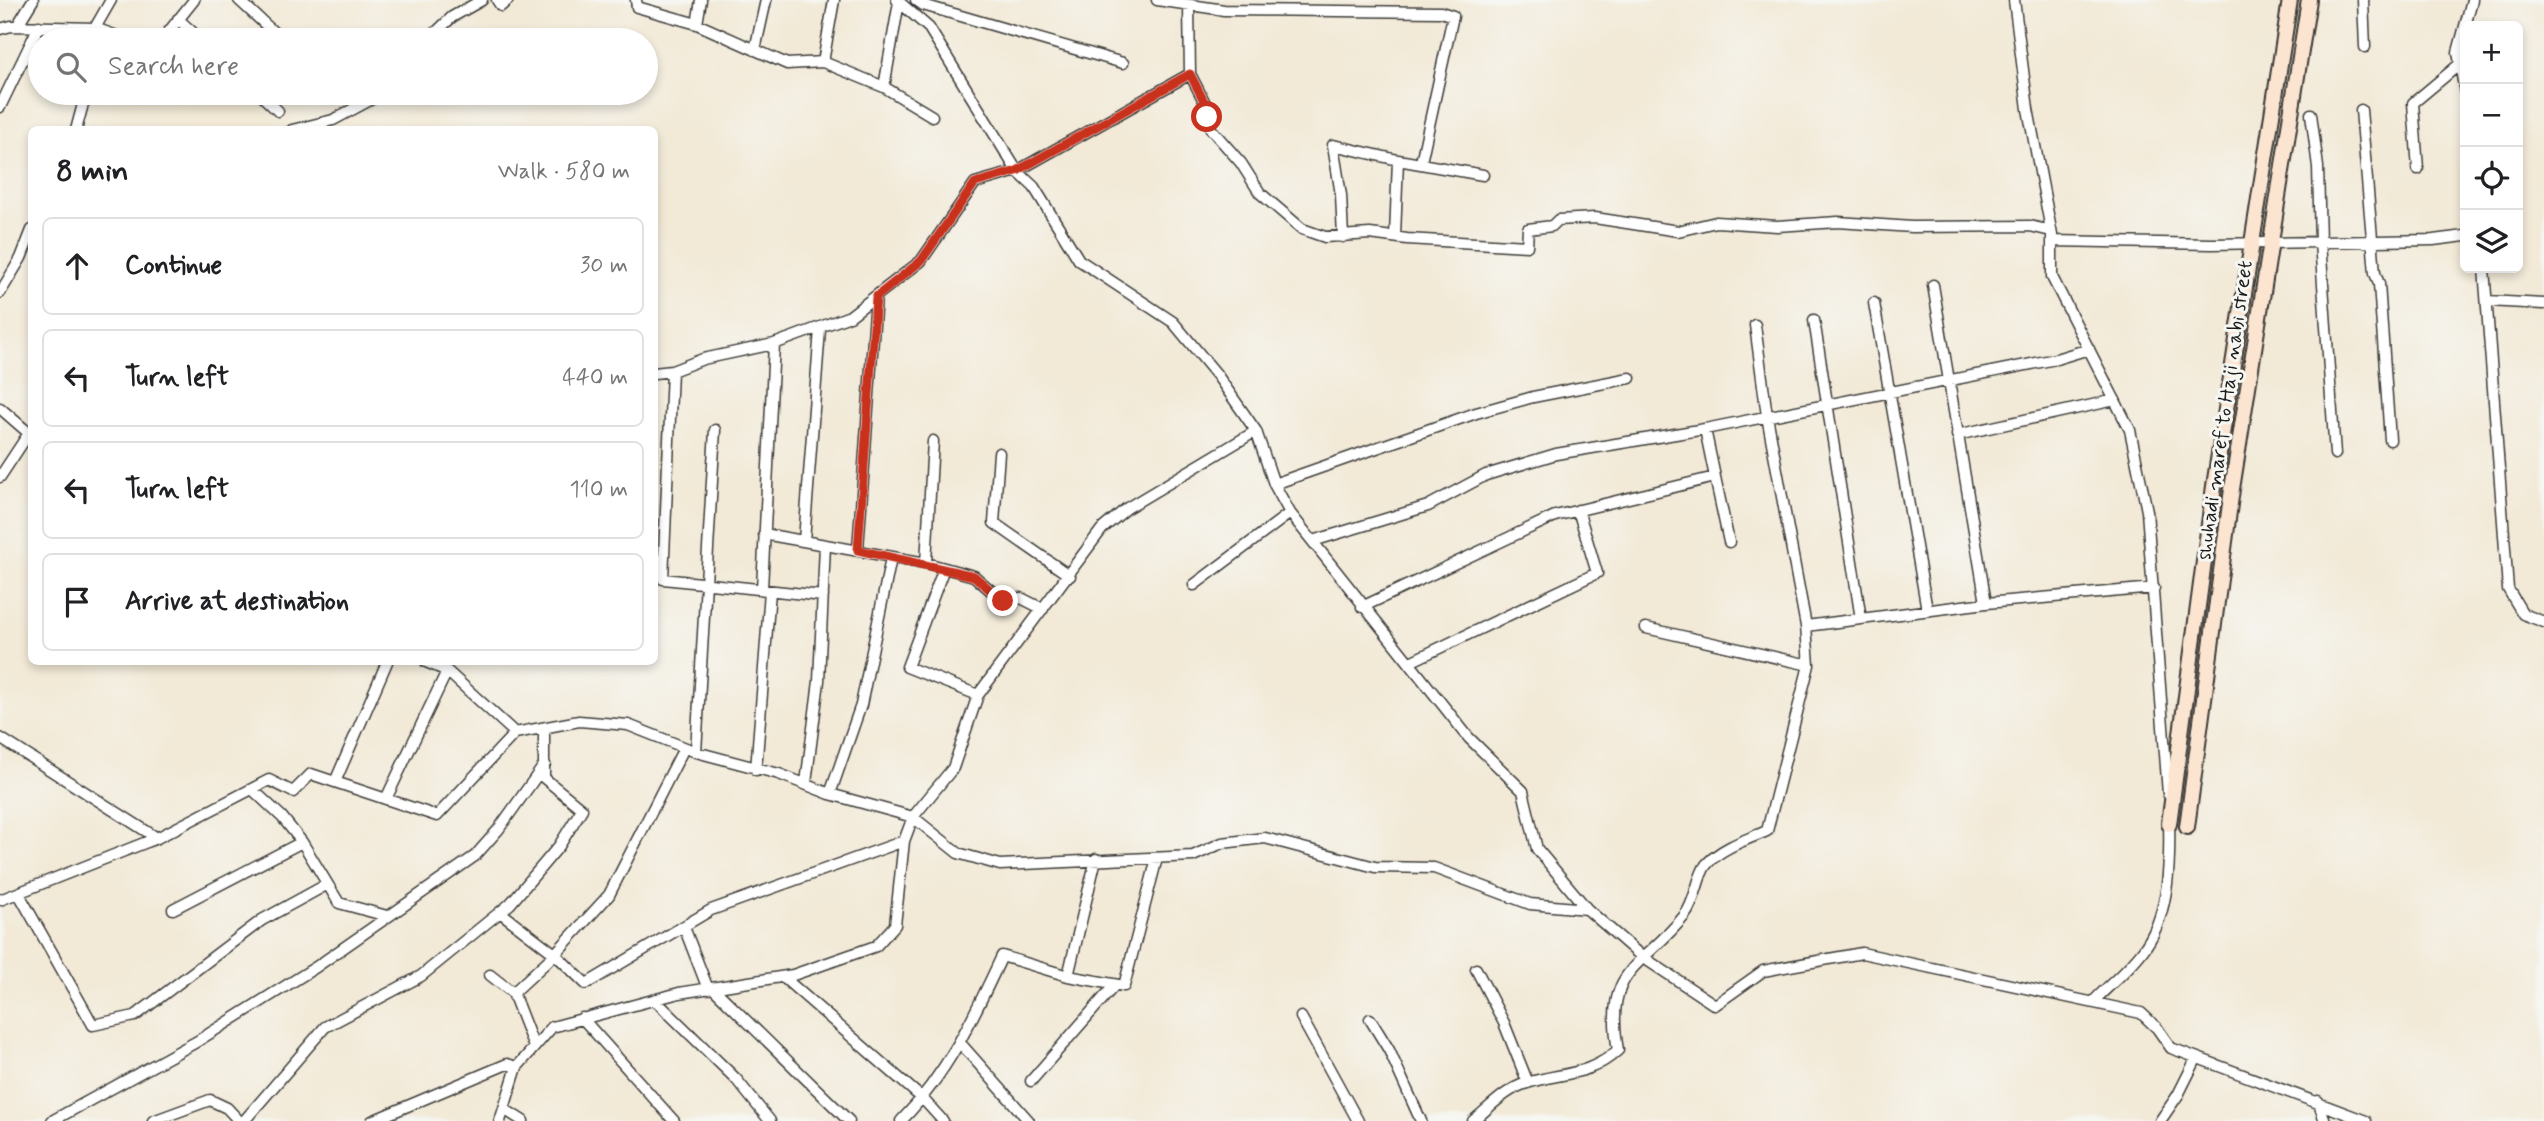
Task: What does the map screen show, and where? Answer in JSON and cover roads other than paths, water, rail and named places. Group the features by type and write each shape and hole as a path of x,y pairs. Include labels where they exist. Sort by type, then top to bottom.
{"main road":[{"path":"2169,824 2214,485 2290,0"},
{"name":"shuhadi maref to Haji nabi street","path":"2187,827 2232,488 2309,0"}],"street":[{"path":"18,26 33,0"},
{"path":"0,29 18,26 95,28 111,0"},
{"path":"171,28 194,0"},
{"path":"239,0 269,28"},
{"path":"441,28 452,17 482,0"},
{"path":"496,0 501,6 508,0"},
{"path":"636,0 637,7 697,24 787,64 823,62 884,87 932,116"},
{"path":"697,24 701,0"},
{"path":"755,50 766,0"},
{"path":"823,62 834,0"},
{"path":"1157,0 1224,10 1441,12 1453,16 1421,162"},
{"path":"1441,0 1441,12"},
{"path":"2014,0 2028,109 2051,236 2052,277 2130,430 2147,512 2154,588 2171,853 2158,925 2146,947 2094,1001"},
{"path":"2363,0 2365,47"},
{"path":"2466,21 2472,0"},
{"path":"884,87 898,1"},
{"path":"898,1 929,28 1017,171 1034,187 1079,260 1173,322 1217,375 1256,431 1273,484 1290,513 1362,607 1410,662 1469,738 1522,791 1537,849 1587,909 1641,956 1715,1005 1763,971 1862,953 2094,1001 2141,1013 2158,1028 2171,1048 2366,1121"},
{"path":"917,18 919,2 1123,63"},
{"path":"1189,5 1190,74 1204,101 1211,129 1241,163 1260,193 1302,229 1325,237 1370,234 1395,236 1406,240 1527,246 1528,229 1552,226 1558,220 1595,218 1678,231 1716,222 1777,226 1838,222 1912,227 2030,226 2051,236 2251,243 2460,236"},
{"path":"178,19 188,28"},
{"path":"0,107 28,50"},
{"path":"2418,169 2413,103 2460,64"},
{"path":"658,373 672,371 703,359 774,344 850,316 921,261 975,183 1017,171 1190,74"},
{"path":"77,126 83,105"},
{"path":"272,105 278,111"},
{"path":"308,126 333,120 361,105"},
{"path":"2361,110 2372,241 2379,284 2390,440"},
{"path":"2311,114 2318,167 2320,242 2335,454"},
{"path":"1343,237 1341,195 1333,145 1483,175"},
{"path":"1395,236 1398,160"},
{"path":"0,293 21,258 28,240"},
{"path":"2484,273 2508,589 2523,614 2544,622"},
{"path":"1933,285 1986,603"},
{"path":"858,550 876,297"},
{"path":"2487,301 2544,304"},
{"path":"1874,303 1927,610"},
{"path":"1814,320 1861,619"},
{"path":"1473,1121 1511,1090 1604,1063 1618,1050 1612,1019 1623,981 1641,956 1686,914 1706,866 1737,844 1767,831 1809,665 1806,626 1767,416 1755,326"},
{"path":"804,541 820,329"},
{"path":"756,770 766,590 764,534 774,344"},
{"path":"1313,541 1427,506 1486,475 1556,454 1705,429 2056,359 2089,349"},
{"path":"672,371 662,577 666,581 708,586 823,596"},
{"path":"1273,484 1476,413 1533,397 1630,378"},
{"path":"1957,435 2115,400"},
{"path":"0,408 28,433"},
{"path":"1705,429 1729,542"},
{"path":"696,752 708,586 715,430"},
{"path":"500,1121 517,1067 552,1027 656,999 783,977 876,946 895,925 904,841 913,817 953,768 978,695 1070,576 1102,529 1127,508 1256,431"},
{"path":"0,477 28,438"},
{"path":"926,563 933,441"},
{"path":"999,453 994,523 1070,576"},
{"path":"1362,607 1555,516 1715,477"},
{"path":"1410,662 1597,573 1578,510"},
{"path":"1194,585 1290,513"},
{"path":"764,534 926,563 974,576 1003,601 1021,598 1043,609"},
{"path":"806,783 819,681 825,545"},
{"path":"830,794 861,705 891,558"},
{"path":"944,568 906,667 978,695"},
{"path":"1806,626 1986,603 2154,588"},
{"path":"1646,628 1809,665"},
{"path":"335,782 386,665"},
{"path":"433,665 447,671 515,733"},
{"path":"386,799 447,671"},
{"path":"0,900 157,838 269,780 293,792 311,774 437,816 515,733 579,721 618,724 696,752 913,817 958,853 1000,864 1193,856 1222,844 1265,838 1375,867 1434,868 1530,904 1587,909"},
{"path":"153,1121 210,1100 227,1108 242,1121 325,1027 421,976 500,912 559,846 582,809 544,778 544,729"},
{"path":"0,738 157,838"},
{"path":"513,993 555,954 608,895 684,748"},
{"path":"52,1121 196,1042 316,967 475,856 498,830 545,764"},
{"path":"252,789 282,817 302,842 339,903 387,916"},
{"path":"500,912 555,954 586,984 710,911 904,841"},
{"path":"173,909 302,842"},
{"path":"901,1121 923,1099 961,1044 1002,956 1068,976 1124,986 1157,858"},
{"path":"1068,976 1096,859"},
{"path":"19,894 93,1026 135,1016 262,920 327,885"},
{"path":"684,927 711,988 849,1121"},
{"path":"1476,969 1504,1023 1528,1083"},
{"path":"490,975 513,993 534,1047"},
{"path":"783,977 923,1099 943,1121"},
{"path":"1031,1081 1114,986"},
{"path":"656,999 736,1079 770,1121"},
{"path":"1301,1017 1358,1121"},
{"path":"582,1018 674,1121"},
{"path":"1370,1019 1389,1049 1421,1121"},
{"path":"961,1044 1029,1121"},
{"path":"2160,1121 2178,1095 2196,1059"},
{"path":"372,1121 507,1064 517,1067"},
{"path":"2318,1101 2325,1121"},
{"path":"504,1109 523,1121"}]}
